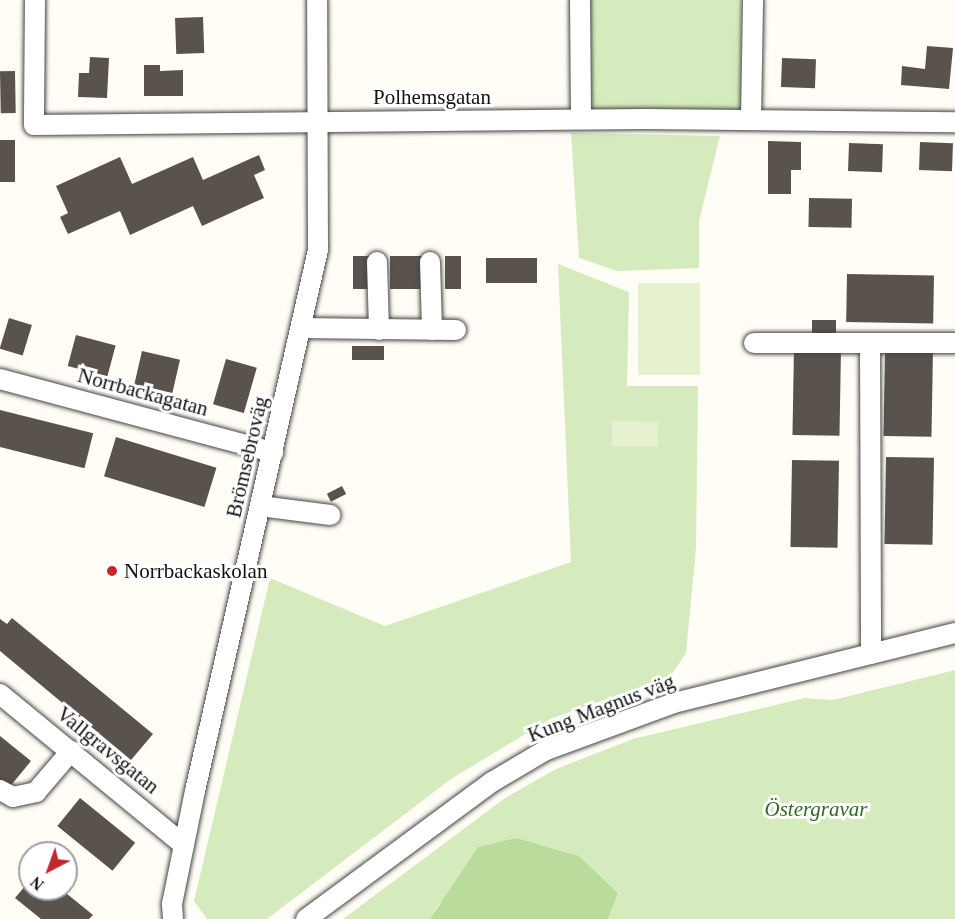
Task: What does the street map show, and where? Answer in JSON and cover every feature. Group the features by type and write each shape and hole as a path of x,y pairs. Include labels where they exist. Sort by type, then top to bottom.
{"street":[{"name":"Polhemsgatan","path":"35,0 34,125 580,119 955,122"},
{"name":"Brömsebroväg","path":"174,919 172,904 184,845 318,250 317,0"},
{"path":"580,0 580,119"},
{"path":"752,119 753,0"},
{"path":"377,262 379,330"},
{"path":"430,262 432,330"},
{"path":"301,328 456,330"},
{"path":"754,343 955,343"},
{"path":"870,343 871,654"},
{"name":"Norrbackagatan","path":"0,379 273,452"},
{"path":"260,506 330,514"},
{"name":"Kung Magnus väg","path":"306,919 492,782 546,750 674,704 955,633"},
{"name":"Vallgravsgatan","path":"0,694 184,845"},
{"path":"0,790 13,797 36,792 71,751"}],"green space":[{"path":"588,0 741,0 741,109 588,109"},
{"path":"571,133 720,136 699,221 699,268 617,271 579,258"},
{"path":"558,264 629,292 627,386 698,386 696,549 686,653 670,677 552,718 451,779 267,919 207,919 194,901 270,578 385,626 571,562"},
{"path":"638,283 700,283 700,375 638,375"},
{"path":"612,421 658,422 658,447 612,446"},
{"name":"Östergravar","path":"955,670 955,919 608,919 618,893 579,856 517,838 439,904 430,919 343,919 505,798 556,769 633,739 805,698 833,700"},
{"path":"517,838 579,856 618,893 608,919 430,919 478,847"}],"building":[{"path":"203,17 204,53 176,54 175,18"},
{"path":"927,46 953,48 949,89 901,85 902,66 925,69"},
{"path":"90,57 109,58 107,98 78,97 79,73 89,73"},
{"path":"782,58 816,59 815,88 781,87"},
{"path":"144,65 160,65 160,71 183,70 183,96 144,96"},
{"path":"0,71 15,71 16,113 1,113"},
{"path":"0,140 15,140 15,182 0,182"},
{"path":"768,141 801,142 801,170 791,170 791,194 768,194"},
{"path":"920,142 953,143 952,171 919,170"},
{"path":"849,143 883,144 882,172 848,171"},
{"path":"259,155 265,170 254,175 264,198 202,226 193,206 130,235 120,211 68,234 60,217 68,213 56,186 120,157 132,184 193,157 203,180"},
{"path":"809,198 852,199 851,228 808,227"},
{"path":"353,256 370,256 370,289 353,289"},
{"path":"390,256 424,256 424,289 390,289"},
{"path":"445,256 461,256 461,289 445,289"},
{"path":"486,258 537,258 537,283 486,283"},
{"path":"847,274 934,276 933,324 846,322"},
{"path":"9,318 32,325 23,356 0,349"},
{"path":"812,320 836,320 836,338 812,338"},
{"path":"76,335 116,346 107,377 68,366"},
{"path":"352,346 384,346 384,360 352,360"},
{"path":"794,348 841,349 839,436 792,435"},
{"path":"885,349 933,350 931,437 883,436"},
{"path":"142,351 180,360 172,393 134,384"},
{"path":"226,359 257,368 244,413 213,404"},
{"path":"0,410 93,433 84,468 0,447"},
{"path":"116,437 216,468 204,507 104,476"},
{"path":"886,457 934,458 932,545 884,544"},
{"path":"792,460 839,461 837,548 790,547"},
{"path":"342,486 346,494 331,502 327,494"},
{"path":"12,618 153,734 131,760 0,651 0,619 7,624"},
{"path":"0,736 31,761 8,789 0,783"},
{"path":"80,798 135,843 113,871 57,826"},
{"path":"19,901 76,901 93,915 89,919 41,919"}],"place":[{"name":"Norrbackaskolan","path":"112,571"}]}
